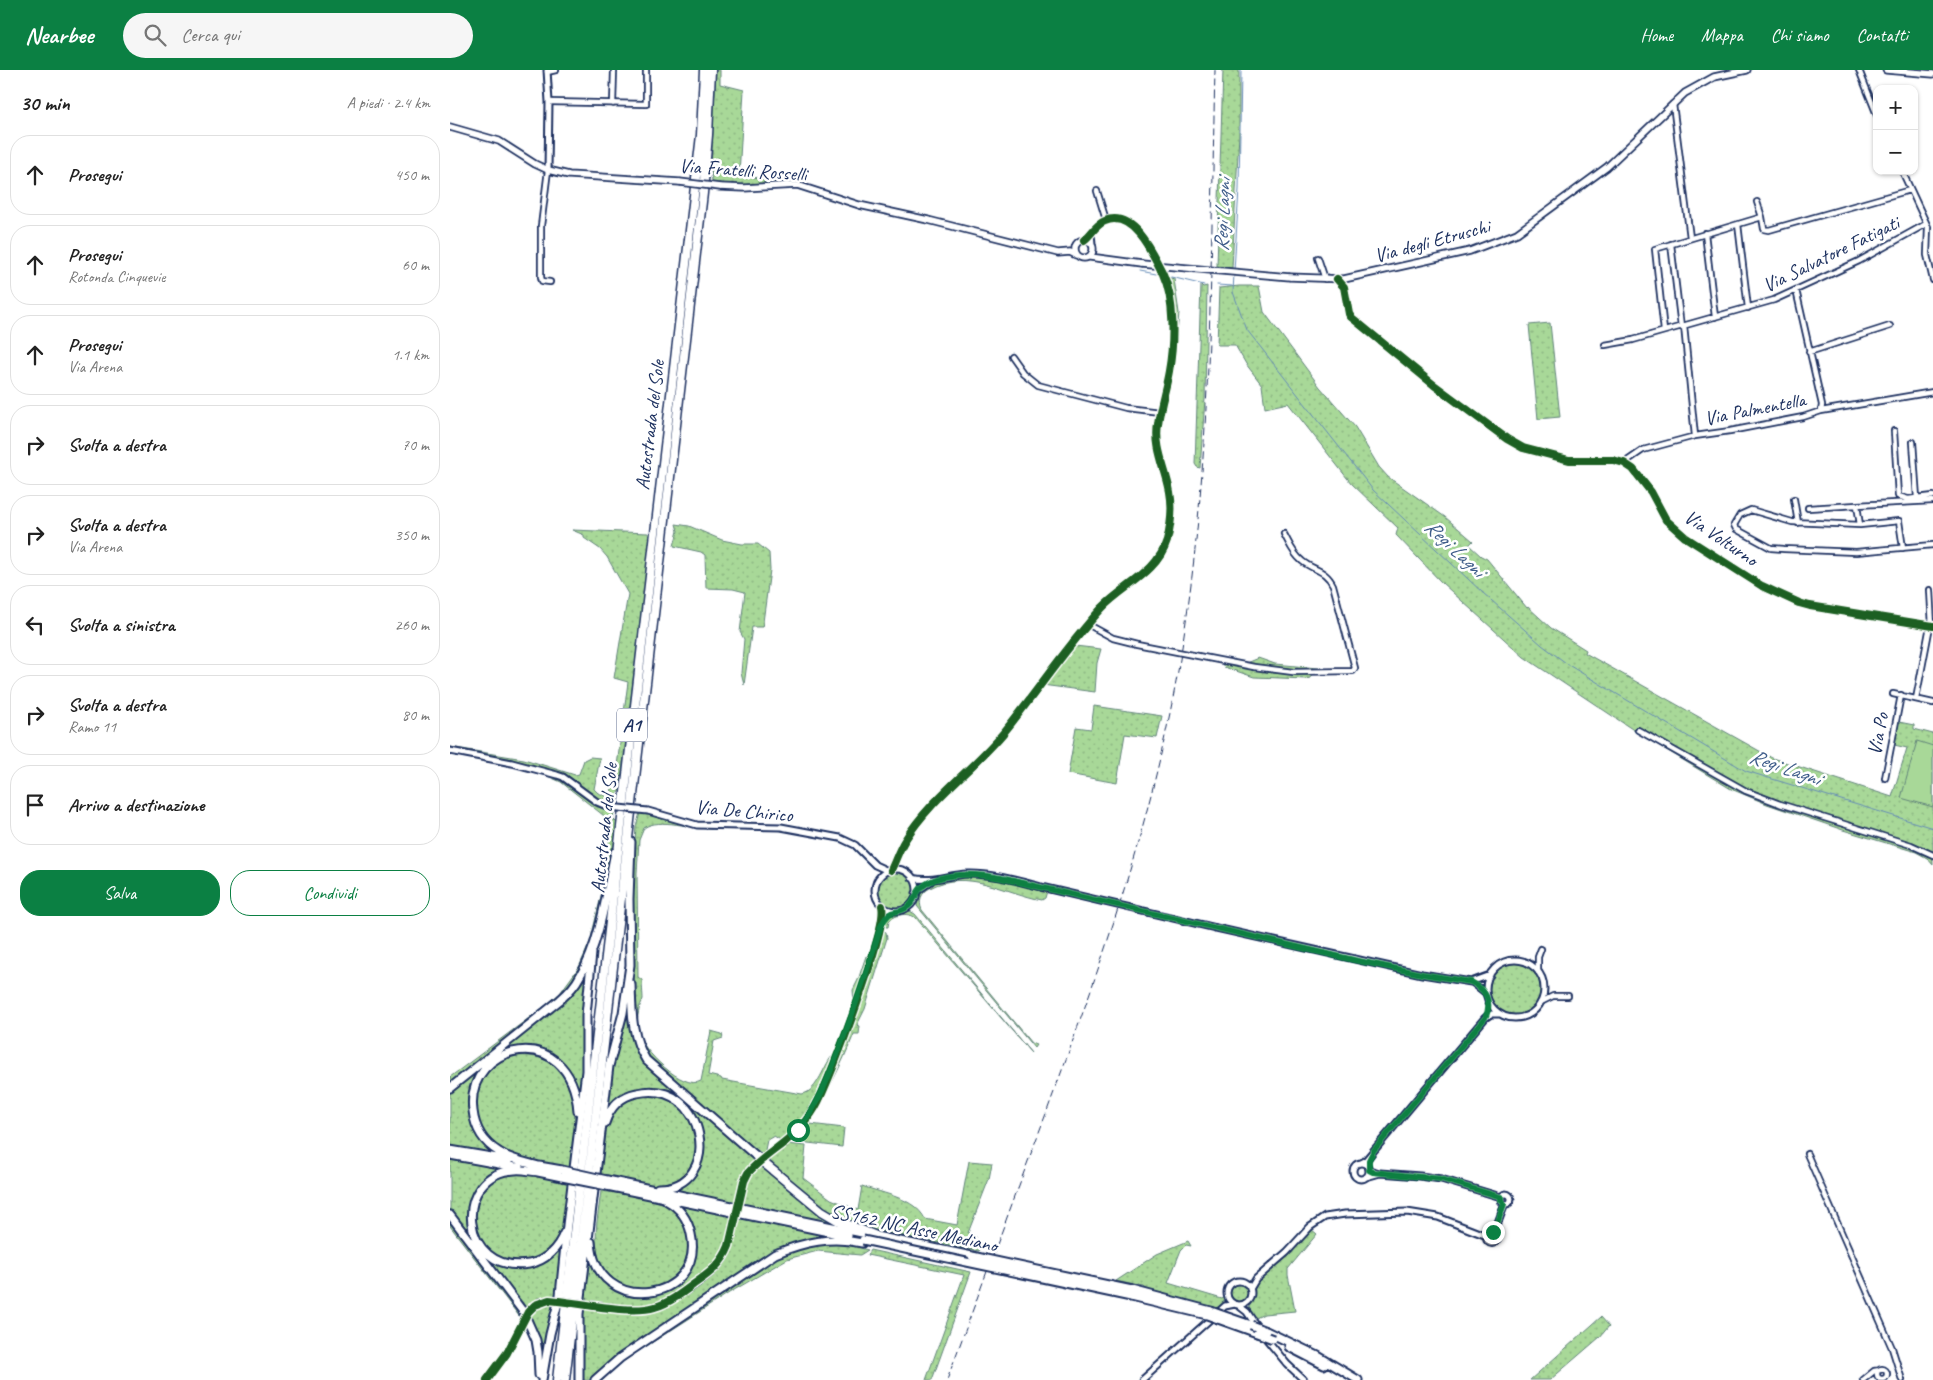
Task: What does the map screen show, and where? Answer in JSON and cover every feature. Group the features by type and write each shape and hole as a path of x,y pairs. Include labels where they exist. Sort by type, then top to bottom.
{"highway":[{"name":"Autostrada del Sole","path":"557,1380 656,509 701,135 704,70"},
{"name":"Autostrada del Sole","path":"565,1380 706,165 711,70"},
{"path":"631,814 629,899 632,1029 646,1060 822,1211 863,1237 930,1254"},
{"path":"540,1380 560,1295 586,1071 586,1015 592,953 622,820"},
{"path":"450,1088 560,1000 572,988 592,953"},
{"path":"579,1380 579,1314 609,1066 623,1013 630,965"},
{"path":"542,1170 500,1153 484,1140 479,1131 474,1121 473,1095 480,1076 486,1067 506,1053 518,1050 536,1052 552,1058 561,1064 573,1083 578,1127"},
{"path":"600,1140 607,1117 620,1100 629,1094 653,1091 682,1103 694,1119 700,1137 700,1150 694,1169 688,1177 678,1184 664,1188 642,1188"},
{"name":"SS162 NC Asse Mediano","path":"450,1150 607,1183 642,1188 863,1237"},
{"name":"SS162 NC Asse Mediano","path":"450,1155 542,1170"},
{"path":"542,1170 514,1170 501,1173 490,1179 480,1189 474,1200 471,1213 471,1227 476,1239 483,1250 494,1258 513,1265 532,1263 545,1258 555,1249 567,1225"},
{"name":"SS162 NC Asse Mediano","path":"607,1183 658,1197 863,1237"},
{"path":"590,1227 594,1259 598,1268 610,1283 628,1292 655,1293 678,1280 685,1270 689,1261 692,1239 686,1219 676,1207 658,1197"},
{"path":"450,1215 527,1319 536,1340 540,1380"},
{"path":"595,1380 620,1358 775,1254 817,1240 844,1240 876,1236"},
{"name":"SS162 NC Asse Mediano","path":"876,1236 1131,1294 1251,1325 1318,1356 1358,1380"},
{"name":"SS162 NC Asse Mediano","path":"930,1254 1131,1294"},
{"name":"SS162 NC Asse Mediano","path":"1220,1317 1273,1339 1318,1361 1350,1380"}],"main road":[{"name":"Via degli Etruschi","path":"1091,255 1099,258 1142,264 1343,282 1353,277 1470,251 1517,233 1607,167 1685,93 1722,72 1747,70"},
{"path":"1886,70 1933,74"},
{"name":"Via Fratelli Rosselli","path":"450,127 499,140 534,164 548,170 569,175 680,182 720,187 744,188 797,185 860,205 1058,253 1076,252"},
{"path":"1084,240 1092,244 1091,255 1083,259 1076,252 1078,242 1084,240"}],"street":[{"path":"550,282 542,281 541,226 548,170 549,102 547,71 556,70"},
{"path":"613,104 614,70"},
{"path":"549,102 646,104 646,70"},
{"path":"1859,70 1873,105"},
{"path":"1673,104 1690,238"},
{"path":"1904,175 1928,230 1927,255 1933,280"},
{"name":"Via Salvatore Fatigati","path":"1762,217 1764,229 1769,230 1910,190"},
{"path":"1097,191 1106,220"},
{"path":"1664,331 1654,250 1762,217 1758,202"},
{"path":"895,911 882,906 877,900 875,892 879,878 890,870 905,839 950,786 1003,733 1089,624 1115,596 1148,571 1156,562 1166,541 1172,513 1172,502 1158,447 1158,425 1170,369 1171,300 1166,281 1154,255 1138,232 1124,222 1114,219 1106,220 1097,225 1084,240"},
{"name":"Via Salvatore Fatigati","path":"1738,224 1748,308"},
{"name":"Via Salvatore Fatigati","path":"1605,345 1616,344 1774,300 1859,261 1926,224"},
{"path":"1928,230 1933,227"},
{"path":"1091,232 1092,244"},
{"path":"1705,234 1715,317"},
{"path":"1671,244 1682,326"},
{"path":"1318,258 1325,279"},
{"path":"1343,282 1351,317 1434,385 1507,439 1523,448 1569,460 1613,460 1624,463"},
{"name":"Via Palmentella","path":"1796,290 1822,405 1821,412"},
{"name":"Via Palmentella","path":"1682,326 1695,436"},
{"path":"1809,352 1890,326"},
{"path":"1011,356 1023,372 1038,385 1126,408 1160,412"},
{"name":"Via Palmentella","path":"1624,463 1644,450 1695,436 1748,428 1821,412 1933,392"},
{"path":"1894,431 1898,496 1908,499 1933,496"},
{"path":"1913,442 1917,498"},
{"name":"Via Volturno","path":"1624,463 1633,468 1651,492 1666,520 1684,537 1762,586 1810,606 1932,626"},
{"path":"1794,499 1798,523"},
{"path":"1808,508 1933,501"},
{"path":"1857,505 1860,525"},
{"path":"1903,548 1899,522 1860,525 1798,523 1751,510 1740,515 1734,526 1736,529 1771,548 1848,552 1903,548 1933,545"},
{"path":"1089,624 1113,638 1254,668 1293,672 1353,671 1355,668 1330,578 1325,573 1302,562 1295,554 1284,534"},
{"path":"1916,699 1932,626 1930,590"},
{"name":"Via Po","path":"1893,694 1933,703"},
{"name":"Via Po","path":"1885,778 1900,695"},
{"path":"1638,730 1746,791 1798,810 1911,845 1933,855"},
{"name":"Via De Chirico","path":"450,751 557,774 597,802 609,807 648,811 697,825 781,827 840,838 855,845 875,865 890,870"},
{"path":"897,856 902,870 912,878 916,894"},
{"path":"875,865 879,878"},
{"path":"890,870 902,870"},
{"path":"912,878 932,880 982,874 1394,969 1471,982 1486,993"},
{"path":"880,928 886,916 907,908 913,902 920,889 932,880"},
{"path":"739,1203 744,1181 748,1173 798,1130 817,1104 857,1003 880,928 883,914 882,906"},
{"path":"1538,972 1540,949"},
{"path":"1499,1014 1489,1004 1486,984 1490,975 1500,964 1514,960 1530,964 1538,972 1543,984 1541,1002"},
{"path":"1471,982 1490,975"},
{"path":"1380,1173 1361,1178 1354,1174 1355,1167 1365,1161 1485,1018 1491,1014 1499,1014 1509,1018 1520,1018 1530,1014 1541,1002 1553,996 1568,996"},
{"path":"1485,1018 1489,1004"},
{"path":"1366,1177 1369,1169 1369,1160 1374,1150"},
{"path":"1807,1154 1892,1348 1902,1380"},
{"path":"1360,1163 1380,1173 1441,1179 1501,1197 1506,1194 1510,1196 1510,1201 1504,1204 1494,1233"},
{"path":"1501,1197 1504,1204"},
{"path":"1250,1289 1256,1279 1287,1252 1310,1227 1325,1217 1397,1211 1438,1217 1487,1236"},
{"path":"487,1380 507,1353 528,1312 540,1302 555,1300 635,1310 654,1308 670,1300 714,1270 721,1262 729,1246 736,1217"},
{"path":"1487,1236 1494,1233"},
{"path":"1487,1236 1488,1242 1494,1243 1498,1238 1494,1233"},
{"path":"1142,1380 1225,1306 1228,1289 1232,1284 1237,1281 1246,1283 1256,1279"},
{"path":"1246,1283 1251,1295 1248,1301 1247,1312"},
{"path":"1228,1296 1247,1312 1287,1364 1304,1380"},
{"path":"1225,1306 1248,1301"},
{"path":"1880,1370 1877,1374 1881,1379"},
{"path":"1865,1379 1874,1371 1885,1370 1890,1380"},
{"path":"1865,1379 1885,1379 1887,1374"}],"green space":[{"path":"716,70 720,70 720,84 744,90 739,175 772,180 787,178 799,182 742,186 712,183 711,168"},
{"path":"1223,70 1239,70 1239,134 1232,268 1217,266"},
{"path":"1168,277 1174,279 1179,313 1172,377 1161,428 1166,471 1162,457 1159,430 1175,324 1173,295"},
{"path":"1201,285 1203,287 1207,286 1205,399 1200,468 1195,464"},
{"path":"1259,286 1264,312 1320,387 1355,427 1379,467 1388,477 1445,517 1473,541 1469,545 1487,559 1527,608 1551,628 1586,650 1585,653 1772,758 1892,797 1907,748 1890,744 1894,721 1914,725 1914,729 1933,734 1933,865 1927,858 1916,852 1843,830 1767,804 1731,789 1635,731 1524,657 1442,583 1396,535 1398,528 1351,483 1288,403 1265,408 1262,385 1246,364 1235,345 1217,345 1219,288"},
{"path":"1550,323 1560,417 1538,419 1529,325"},
{"path":"676,524 689,526 722,540 742,544 758,544 769,553 770,570 763,622 762,627 752,627 744,685 741,673 744,639 740,632 745,592 733,589 706,588 705,555 701,552 674,546 678,531"},
{"path":"572,530 648,533 650,540 620,790 616,796 616,807 599,801 552,771 514,760 450,749 450,747 524,759 575,775 579,774 584,760 590,757 600,758 594,789 598,793 609,797 615,781 628,682 614,678 628,594 607,557 600,549 584,538 584,535"},
{"path":"1075,646 1101,649 1097,663 1095,692 1042,685"},
{"path":"1258,658 1275,664 1328,669 1277,669 1246,663"},
{"path":"1222,664 1273,673 1312,673 1310,678 1306,679 1254,677 1224,667"},
{"path":"1094,706 1162,716 1157,738 1125,734 1117,783 1068,774 1076,727 1091,729"},
{"path":"1917,741 1933,746 1933,807 1901,798"},
{"path":"534,770 558,779 596,805 614,811 613,819 618,824 605,892 587,960 575,981 559,999 450,1086 450,1077 560,993 579,967 590,942 602,892 610,830 608,819 561,782"},
{"path":"640,813 712,827 712,829 704,829 667,823 650,825 644,828 639,840 637,873 638,977 642,980 643,999 639,1007 638,1033 647,1049 674,1075 693,1083 701,1081 711,1031 722,1034 723,1038 714,1041 708,1075 721,1078 722,1080 802,1094 808,1092 817,1083 834,1054 854,1002 853,990 866,956 869,958 852,1011 814,1104 795,1130 782,1141 774,1136 767,1140 765,1150 767,1152 760,1158 652,1063 638,1041 634,998 631,900 636,827"},
{"path":"896,872 908,878 914,890 908,902 896,908 884,902 878,890 884,878"},
{"path":"976,877 1047,891 1045,898 1042,900 986,884 958,880 944,882 930,888 924,892 920,900 922,910 1031,1043 1036,1045 1034,1048 917,906 918,897 930,885 948,879"},
{"path":"910,911 915,914 1031,1053 916,918 906,914 899,915 889,921 888,927 886,927 885,922 891,914"},
{"path":"884,931 887,938 865,1009 857,1025 860,1026 859,1034 854,1034 834,1079 810,1124 844,1128 842,1147 791,1141 806,1124 819,1104 881,932"},
{"path":"1510,963 1520,963 1529,967 1537,975 1541,989 1537,1003 1529,1011 1520,1015 1510,1015 1501,1011 1493,1003 1489,994 1489,984 1493,975 1501,967"},
{"path":"586,971 584,1060 580,1098 573,1076 562,1063 547,1056 514,1050 478,1077 472,1120 499,1155 450,1146 450,1091 564,1001 579,985"},
{"path":"628,996 631,1031 637,1050 756,1161 745,1174 736,1203 668,1190 679,1186 698,1163 698,1124 672,1095 637,1091 606,1111 615,1054"},
{"path":"517,1056 540,1058 549,1062 557,1068 568,1084 575,1112 570,1167 522,1158 504,1152 485,1136 478,1123 475,1109 476,1095 482,1081 490,1070 502,1061"},
{"path":"641,1094 660,1095 671,1099 683,1107 691,1119 696,1133 697,1148 694,1162 687,1174 676,1182 655,1186 600,1174 608,1120 621,1102"},
{"path":"785,1144 806,1146 803,1178 831,1199 858,1210 862,1186 906,1201 914,1206 925,1219 957,1225 969,1161 992,1163 989,1179 968,1233 976,1237 975,1244 980,1248 979,1251 865,1228 831,1215 765,1160"},
{"path":"450,1158 507,1168 484,1182 474,1193 468,1212 470,1232 475,1241 501,1263 514,1268 536,1265 563,1243 557,1299 543,1298 524,1310 450,1213"},
{"path":"760,1164 844,1227 743,1205 745,1198 742,1197 748,1178"},
{"path":"508,1173 528,1173 570,1182 565,1220 558,1241 548,1253 528,1262 513,1262 494,1257 481,1244 474,1226 475,1206 482,1189"},
{"path":"601,1191 653,1200 667,1206 675,1213 682,1221 688,1241 685,1260 676,1275 663,1285 648,1290 632,1289 617,1283 605,1272 598,1255 596,1239"},
{"path":"680,1205 734,1216 724,1254 711,1270 676,1294 654,1305 630,1307 583,1301 590,1256 595,1267 610,1285 632,1296 655,1295 671,1286 689,1260 695,1247 692,1227 678,1208"},
{"path":"738,1218 830,1236 792,1245 659,1328 614,1359 592,1380 581,1380 583,1307 640,1312 661,1306 687,1292 711,1274 726,1258 734,1238"},
{"path":"450,1220 521,1314 519,1316 450,1226"},
{"path":"1311,1229 1317,1234 1288,1269 1295,1311 1264,1314 1254,1319 1249,1307 1253,1299 1255,1283 1288,1255"},
{"path":"1188,1241 1191,1246 1186,1245 1181,1250 1168,1283 1222,1299 1225,1297 1224,1302 1216,1311 1149,1291 1144,1287 1116,1281 1157,1254"},
{"path":"840,1243 868,1250 860,1255 818,1251 787,1259 729,1293 631,1356 612,1370 603,1380 598,1380 608,1369 772,1258 809,1244"},
{"path":"870,1250 971,1272 932,1380 926,1380 964,1275 867,1255"},
{"path":"1239,1284 1245,1287 1248,1293 1245,1299 1239,1302 1233,1299 1230,1293 1233,1287"},
{"path":"546,1303 556,1303 543,1357 541,1357 538,1339 529,1316 534,1309"},
{"path":"1601,1317 1609,1326 1600,1337 1550,1380 1530,1380"}],"waterway":[{"name":"Regi Lagni","path":"1234,271 1239,189 1241,70"},
{"path":"1140,271 1156,274"},
{"name":"Regi Lagni","path":"1234,274 1233,292 1247,330 1373,490 1483,593 1542,645 1570,666 1746,771 1933,828"},
{"path":"1171,277 1204,285"},
{"path":"1217,285 1232,286"}],"railway":[{"path":"947,1380 1100,963 1148,807 1173,698 1186,620 1203,464 1210,307 1215,70"}],"cycle path":[{"path":"891,870 903,843 915,825 940,797 993,745 1102,608 1156,562 1167,541 1170,529 1171,498 1159,450 1157,433 1172,348 1170,296 1167,284 1148,245 1133,227 1124,221 1115,219 1105,221 1084,240"},
{"path":"1337,279 1344,287 1351,317 1434,385 1507,439 1523,448 1569,460 1613,460 1624,463 1633,469 1651,492 1666,520 1685,537 1762,586 1799,603 1933,626"},
{"path":"487,1380 507,1353 528,1312 535,1305 549,1300 632,1310 655,1307 680,1294 715,1268 729,1246 744,1181 748,1173 798,1130 814,1109 824,1089 868,972 882,920 882,906"}],"route":[{"path":"798,1130 817,1104 829,1076 857,1003 880,928 886,916 890,912 907,908 913,902 920,889 932,880 967,874 982,874 1394,969 1471,982 1477,985 1486,993 1489,1004 1485,1018 1374,1150 1368,1164 1369,1170 1373,1172 1441,1179 1501,1197 1504,1204 1493,1232"}]}
